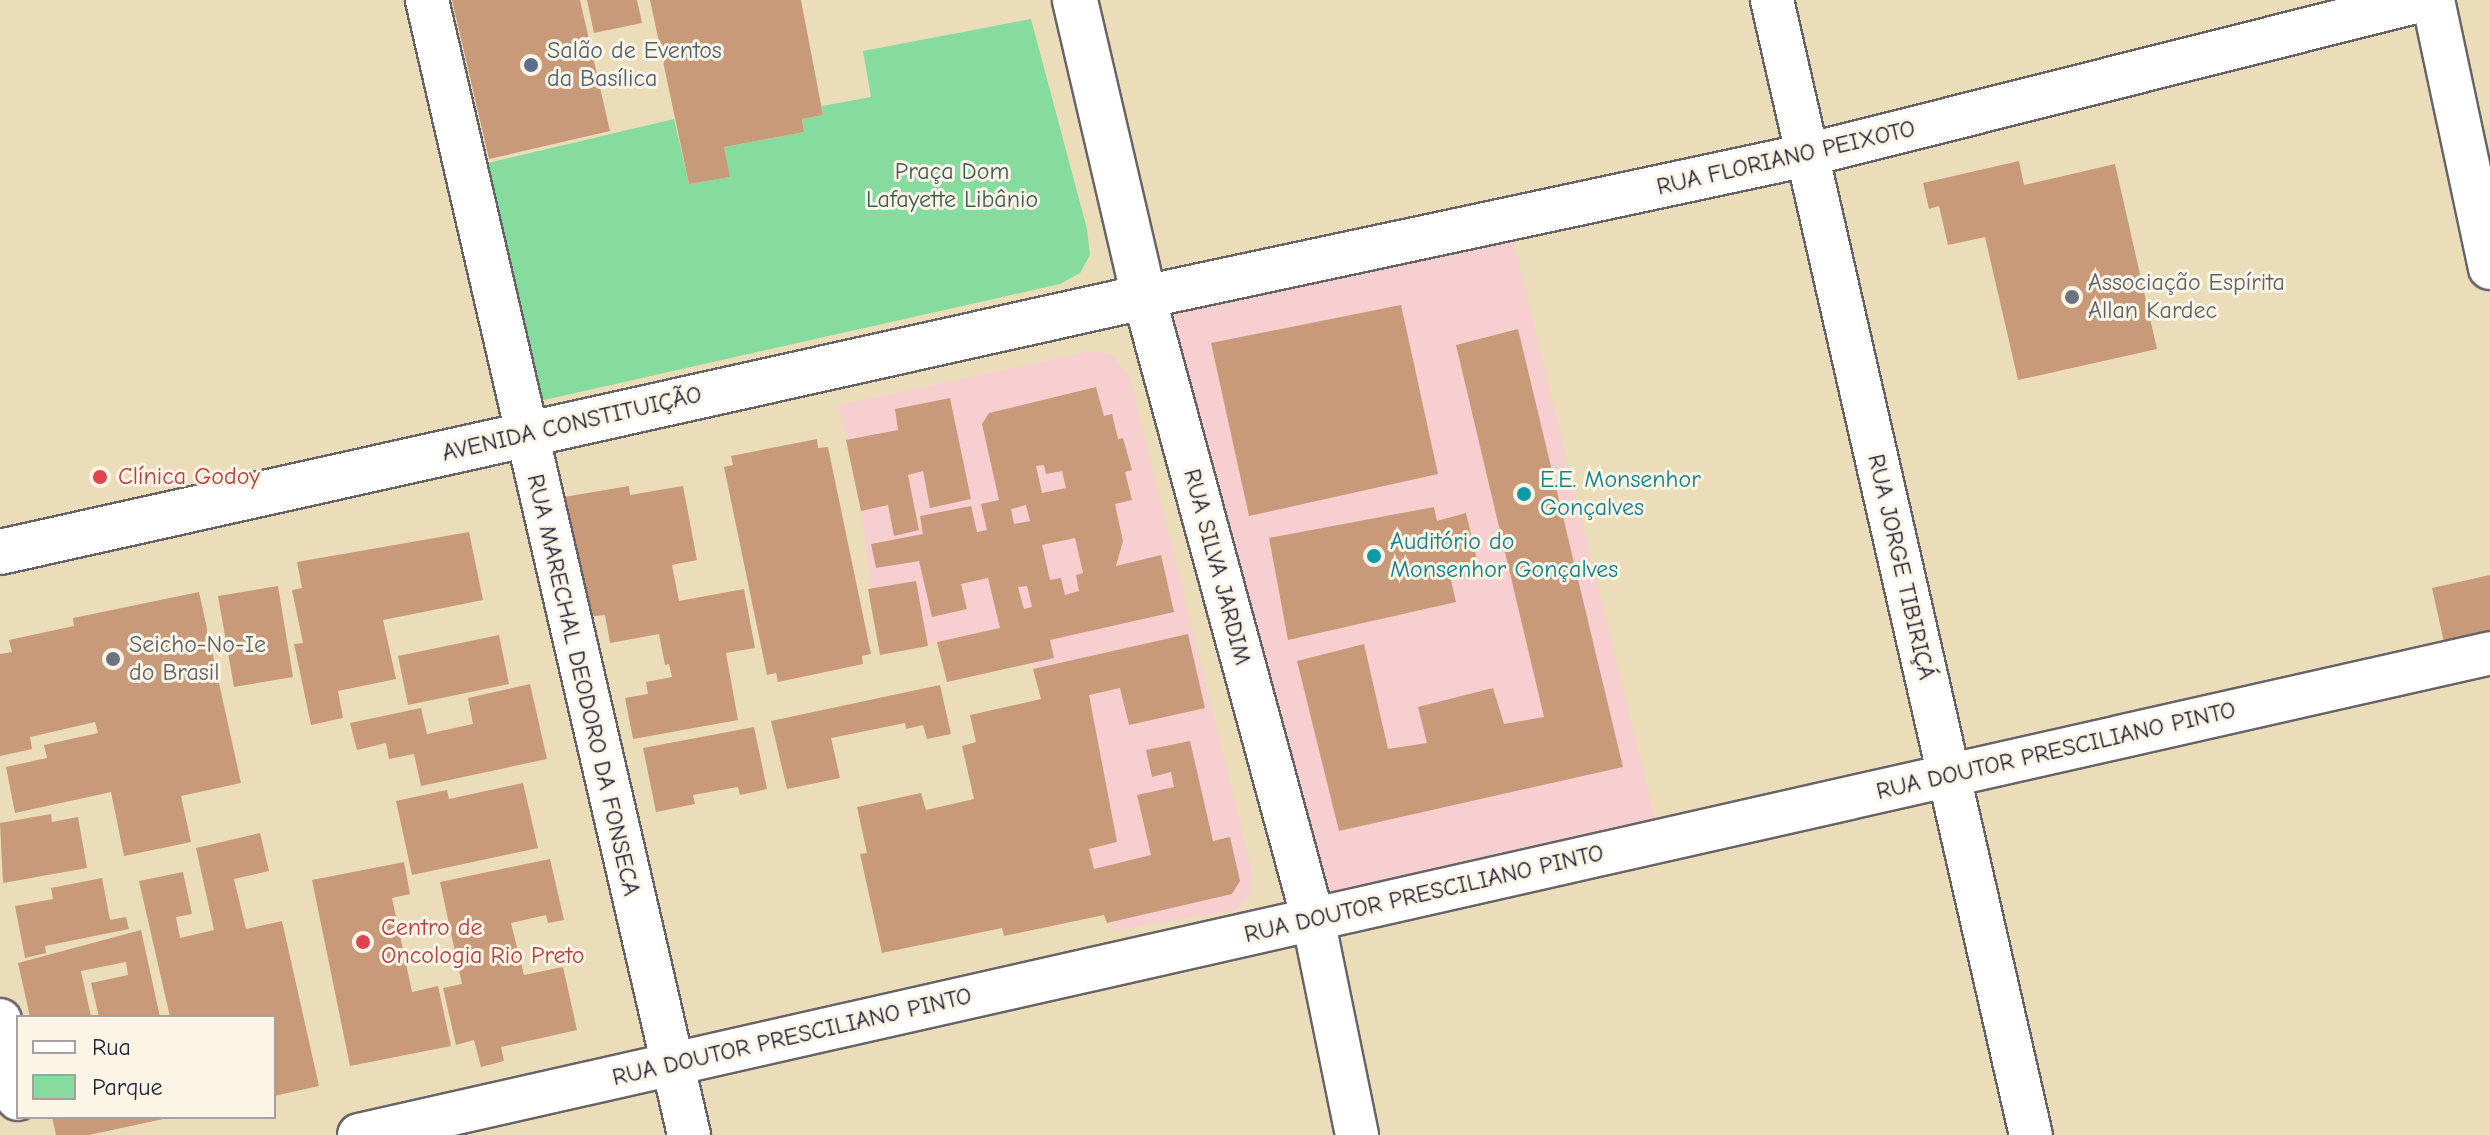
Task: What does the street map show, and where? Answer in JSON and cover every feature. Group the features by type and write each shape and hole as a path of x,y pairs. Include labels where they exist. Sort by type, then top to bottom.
{"street":[{"name":"RUA MARECHAL DEODORO DA FONSECA","path":"427,0 523,435 689,1135"},
{"name":"RUA SILVA JARDIM","path":"1075,0 1144,297 1313,919 1357,1135"},
{"name":"RUA JORGE TIBIRIÇÁ","path":"1772,0 2031,1135"},
{"name":"RUA FLORIANO PEIXOTO","path":"1144,297 1807,155 2423,0"},
{"path":"2433,0 2490,268"},
{"name":"AVENIDA CONSTITUIÇÃO","path":"0,552 1144,297"},
{"name":"RUA DOUTOR PRESCILIANO PINTO","path":"359,1135 2490,653"},
{"path":"0,1020 16,1090"}],"shaded area":[{"path":"1511,232 1657,828 1323,904 1166,304"},
{"path":"1092,351 1112,355 1130,377 1253,876 1249,896 1236,910 1113,931 1031,663 947,682 937,642 880,655 861,511 839,405"}],"green space":[{"name":"Praça Dom Lafayette Libânio","path":"1031,19 1087,229 1090,255 1080,273 1060,284 544,400 532,397 479,165 674,119 689,184 729,177 724,147 804,132 802,119 823,115 822,106 871,97 863,51"}],"building":[{"name":"Salão de Eventos da Basílica","path":"452,0 580,0 610,131 489,159"},
{"path":"587,0 637,0 642,23 594,33"},
{"path":"650,0 801,0 823,115 802,119 804,132 724,147 730,177 689,184"},
{"name":"Associação Espírita Allan Kardec","path":"2019,161 2024,185 2115,164 2157,349 2018,380 1985,237 1948,245 1939,206 1929,209 1923,183"},
{"path":"1401,305 1438,474 1249,516 1211,343"},
{"name":"E.E. Monsenhor Gonçalves","path":"1518,329 1623,767 1339,831 1297,661 1364,644 1388,749 1427,743 1418,707 1493,688 1504,724 1544,717 1456,345"},
{"path":"1096,387 1104,416 1112,414 1118,439 1123,438 1132,470 1125,472 1132,500 1115,504 1123,541 1116,566 1161,555 1174,612 1050,640 1054,658 947,682 937,642 1000,628 988,578 961,584 967,609 932,617 919,561 876,568 871,544 923,534 920,516 971,506 977,532 987,530 981,504 999,500 982,424 989,413","holes":["1044,465 1046,474 1062,471 1066,488 1042,493 1036,466","1026,505 1030,521 1014,524 1011,509","1075,538 1083,573 1076,575 1079,591 1065,595 1061,578 1050,580 1042,545","1027,586 1032,607 1024,609 1018,587"]},
{"path":"950,398 971,499 930,508 923,471 908,475 919,530 894,536 888,505 861,511 846,440 898,430 895,409"},
{"path":"817,439 818,448 828,447 871,654 862,656 863,664 778,682 776,673 767,675 724,467 733,465 731,456"},
{"path":"629,486 630,495 683,486 697,560 672,565 679,601 744,589 755,648 726,653 738,720 633,739 625,698 648,694 646,682 672,677 669,664 665,665 659,634 610,643 605,615 586,617 564,497"},
{"name":"Auditório do Monsenhor Gonçalves","path":"1434,507 1437,521 1466,513 1480,573 1451,580 1456,602 1288,640 1269,538"},
{"path":"469,532 483,600 383,620 396,679 338,691 343,718 311,725 294,644 303,643 292,590 302,588 297,562"},
{"path":"2490,575 2490,637 2445,647 2432,588"},
{"path":"916,581 928,646 880,655 868,589"},
{"path":"278,586 293,677 234,687 218,596"},
{"path":"199,592 241,783 181,796 191,842 124,856 111,792 15,813 6,767 47,758 44,745 98,733 95,722 30,737 32,749 0,756 0,654 12,652 9,640 74,626 73,618"},
{"path":"1188,634 1205,708 1129,725 1120,688 1089,695 1117,842 1089,849 1094,869 1151,855 1137,795 1174,787 1171,772 1152,777 1146,750 1190,741 1213,841 1230,837 1240,881 1232,894 1107,923 1104,915 1004,936 1002,928 882,953 860,854 867,853 857,807 921,793 926,810 974,799 962,746 976,742 970,715 1041,699 1033,669"},
{"path":"499,635 509,684 408,705 398,656"},
{"path":"530,684 547,759 421,786 414,754 389,759 386,743 357,750 350,723 421,708 427,734 473,724 468,698"},
{"path":"940,685 951,734 927,739 923,725 906,729 905,723 831,738 840,778 787,789 771,721"},
{"path":"754,727 767,789 740,795 738,787 693,795 695,804 656,812 643,748"},
{"path":"523,783 538,848 412,875 396,801 447,790 449,799"},
{"path":"51,814 52,822 78,817 87,868 3,883 0,823"},
{"path":"260,833 269,871 234,879 246,929 282,921 319,1086 276,1096 276,1015 170,1015 139,881 183,872 192,914 176,917 180,938 214,930 196,848"},
{"path":"550,859 564,920 548,923 546,915 511,923 524,975 563,967 577,1030 501,1047 504,1061 481,1067 474,1040 456,1045 443,988 462,984 440,882"},
{"name":"Centro de Oncologia Rio Preto","path":"404,862 410,894 392,898 412,992 438,986 451,1046 350,1066 312,880"},
{"path":"102,878 110,920 126,917 129,929 45,946 46,953 25,958 15,906 53,899 51,888"},
{"path":"141,930 160,1015 99,1015 91,983 128,975 126,962 81,971 91,1015 30,1015 18,963"},
{"path":"52,1119 163,1119 89,1135 56,1135"}],"place":[{"name":"Salão de Eventos da Basílica","path":"531,65"},
{"name":"Associação Espírita Allan Kardec","path":"2072,297"},
{"name":"Clínica Godoy","path":"100,477"},
{"name":"E.E. Monsenhor Gonçalves","path":"1524,494"},
{"name":"Auditório do Monsenhor Gonçalves","path":"1374,556"},
{"name":"Seicho-No-Ie do Brasil","path":"113,659"},
{"name":"Centro de Oncologia Rio Preto","path":"363,942"}]}
